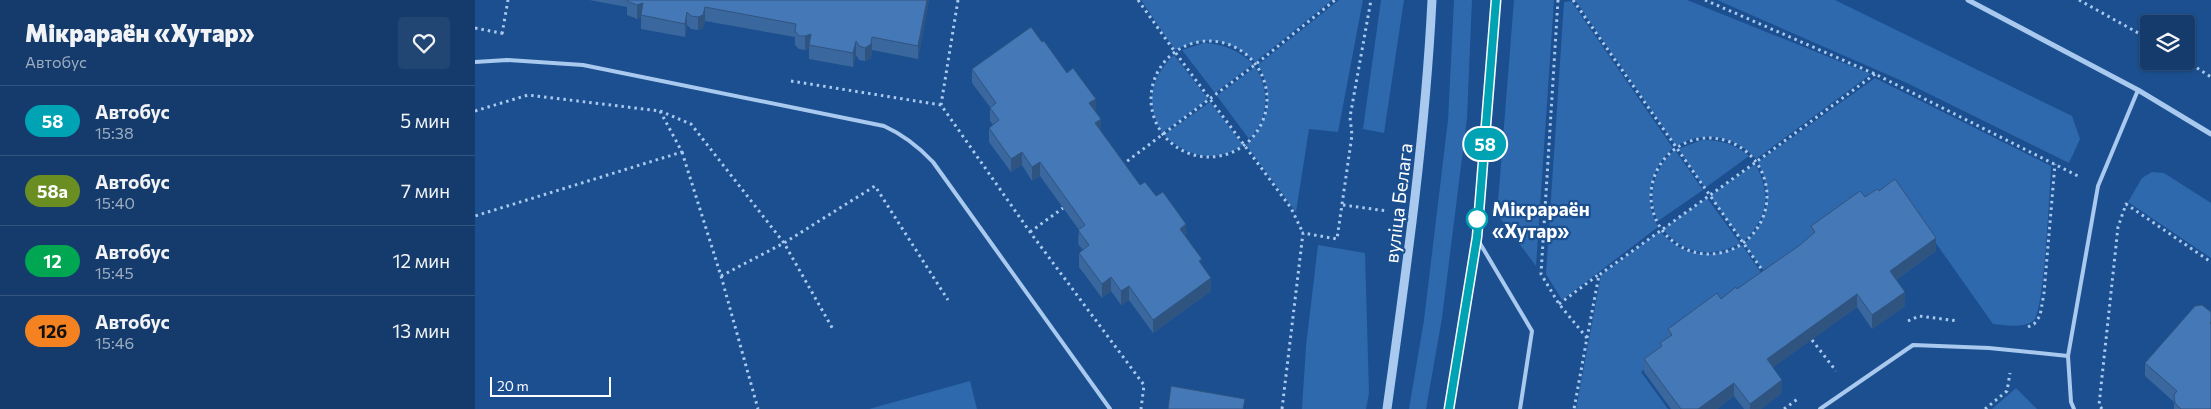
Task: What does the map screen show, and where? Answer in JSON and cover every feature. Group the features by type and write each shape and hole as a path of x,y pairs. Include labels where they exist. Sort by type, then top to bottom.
{"street":[{"name":"вуліца Белага","path":"1387,409 1415,214 1429,68 1432,0"},
{"path":"1449,409 1477,237 1496,0"},
{"path":"1968,0 2051,42 2138,90 2211,134"}],"lane":[{"path":"475,62 507,60 583,65 884,126 903,134 919,146 933,162 1110,409"},
{"path":"2074,409 2071,402 2068,356 2097,186 2138,90"},
{"path":"1477,237 1532,331 1520,409"},
{"path":"1819,409 1913,345 1989,348 2068,356"}],"path":[{"path":"502,34 509,0"},
{"path":"958,0 941,105 1030,232 1144,385 1141,409"},
{"path":"1138,0 1291,208 1303,233 1282,409"},
{"path":"1118,168 1256,64 1335,0"},
{"path":"1303,233 1337,239 1352,134 1350,117 1371,0"},
{"path":"1558,0 1541,274 1559,304 1587,338"},
{"path":"1573,0 1769,280"},
{"path":"1705,0 1875,74 2055,164 2126,204 2211,262"},
{"path":"2079,0 2140,34"},
{"path":"1203,42 1219,42 1233,46 1247,55 1256,64 1265,82 1267,105 1264,119 1254,136 1245,146 1226,155 1207,158 1183,152 1163,135 1152,112 1151,91 1159,71 1175,52 1190,45 1203,42"},
{"path":"2195,67 2211,77"},
{"path":"1559,304 1875,74"},
{"path":"475,111 528,95 660,111 691,124 784,243 834,331"},
{"path":"660,111 682,152 721,276 758,409"},
{"path":"1703,138 1717,138 1744,149 1756,162 1764,177 1767,191 1766,205 1759,225 1753,235 1729,250 1717,253 1693,252 1676,244 1661,229 1655,218 1651,198 1652,184 1661,163 1675,148 1703,138"},
{"path":"475,216 682,152"},
{"path":"2025,329 2034,324 2040,316 2044,293 2055,164"},
{"path":"721,276 784,243 875,186 948,300"},
{"path":"2102,409 2099,405 2118,227 2126,204"},
{"path":"1343,205 1415,214"},
{"path":"1030,232 1063,208"},
{"path":"1574,409 1599,274"},
{"path":"1985,409 2007,391"}],"shaded area":[{"path":"1141,0 1332,0 1255,62 1236,48 1217,41 1197,42 1175,50"},
{"path":"1339,0 1363,0 1338,132 1309,129 1296,212 1246,145 1260,127 1267,107 1266,86 1258,65"},
{"path":"1381,0 1404,0 1384,133 1363,129"},
{"path":"1454,0 1472,0 1467,118 1442,318 1426,409 1409,409 1424,320 1448,120"},
{"path":"1514,0 1554,0 1536,266 1497,214"},
{"path":"1575,0 1687,0 1871,74 1756,159 1748,151 1729,140 1718,138 1697,138 1676,146"},
{"path":"1717,0 1835,0 2072,116 2080,139 2069,163 1909,84"},
{"path":"1571,1 1673,148 1659,165 1651,185 1651,206 1653,217 1658,227 1562,300 1546,274 1564,2"},
{"path":"1204,43 1230,49 1242,55 1253,64 1215,93 1182,50"},
{"path":"1174,55 1208,99 1162,133 1153,111 1153,91 1160,73"},
{"path":"1255,67 1263,85 1265,104 1264,114 1256,132 1249,139 1217,96"},
{"path":"1875,78 2051,166 2041,295 2038,312 2030,323 2014,326 1993,324 1897,188 1769,278 1744,244 1759,225 1764,216 1766,206 1766,185 1758,162"},
{"path":"1210,102 1243,145 1222,155 1202,155 1182,149 1164,135"},
{"path":"1702,140 1727,144 1738,148 1749,156 1705,188 1678,149"},
{"path":"1675,150 1703,190 1658,221 1653,202 1654,182 1662,165"},
{"path":"1755,164 1764,185 1765,205 1758,224 1743,242 1710,196"},
{"path":"2152,172 2164,173 2211,203 2211,258 2128,202 2142,178"},
{"path":"1707,198 1740,243 1719,251 1699,251 1679,244 1663,229"},
{"path":"1660,231 1668,240 1678,246 1698,253 1720,253 1742,245 1766,280 1641,372 1668,409 1576,409 1601,275"},
{"path":"1318,245 1365,253 1369,393 1366,409 1302,409 1306,346"},
{"path":"970,381 977,409 869,409"},
{"path":"2016,388 2037,409 1992,409"}],"building":[{"path":"627,0 927,0 918,46 872,37 871,44 865,48 859,46 856,41 853,53 809,45 811,34 799,36 795,31 796,24 705,7 703,15 698,17 691,16 687,12 685,24 641,15 643,3 637,5"},
{"path":"1031,27 1042,42 1044,41 1067,73 1073,68 1096,99 1089,103 1101,119 1095,123 1140,185 1145,182 1156,196 1163,192 1186,224 1180,229 1202,259 1199,261 1211,278 1153,320 1129,286 1121,291 1111,277 1102,284 1079,253 1089,245 1078,230 1085,225 1040,162 1032,167 1022,152 1011,159 989,128 999,120 990,108 996,103 972,69"},
{"path":"1895,179 1936,238 1890,271 1905,292 1872,315 1857,294 1767,359 1782,380 1750,404 1734,383 1698,409 1681,409 1644,359 1662,346 1660,343 1672,335 1668,329 1717,293 1721,299 1800,245 1815,232 1811,226 1860,191 1865,197 1877,189 1879,191"},
{"path":"2202,305 2211,312 2211,409 2181,409 2175,403 2174,395 2177,391 2145,363 2195,306"},
{"path":"1171,386 1245,399 1243,409 1168,409"}],"bus line":[{"name":"58","path":"1449,409 1477,237 1496,0"}],"place":[{"name":"Мікрараён «Хутар»","path":"1477,219"}]}
